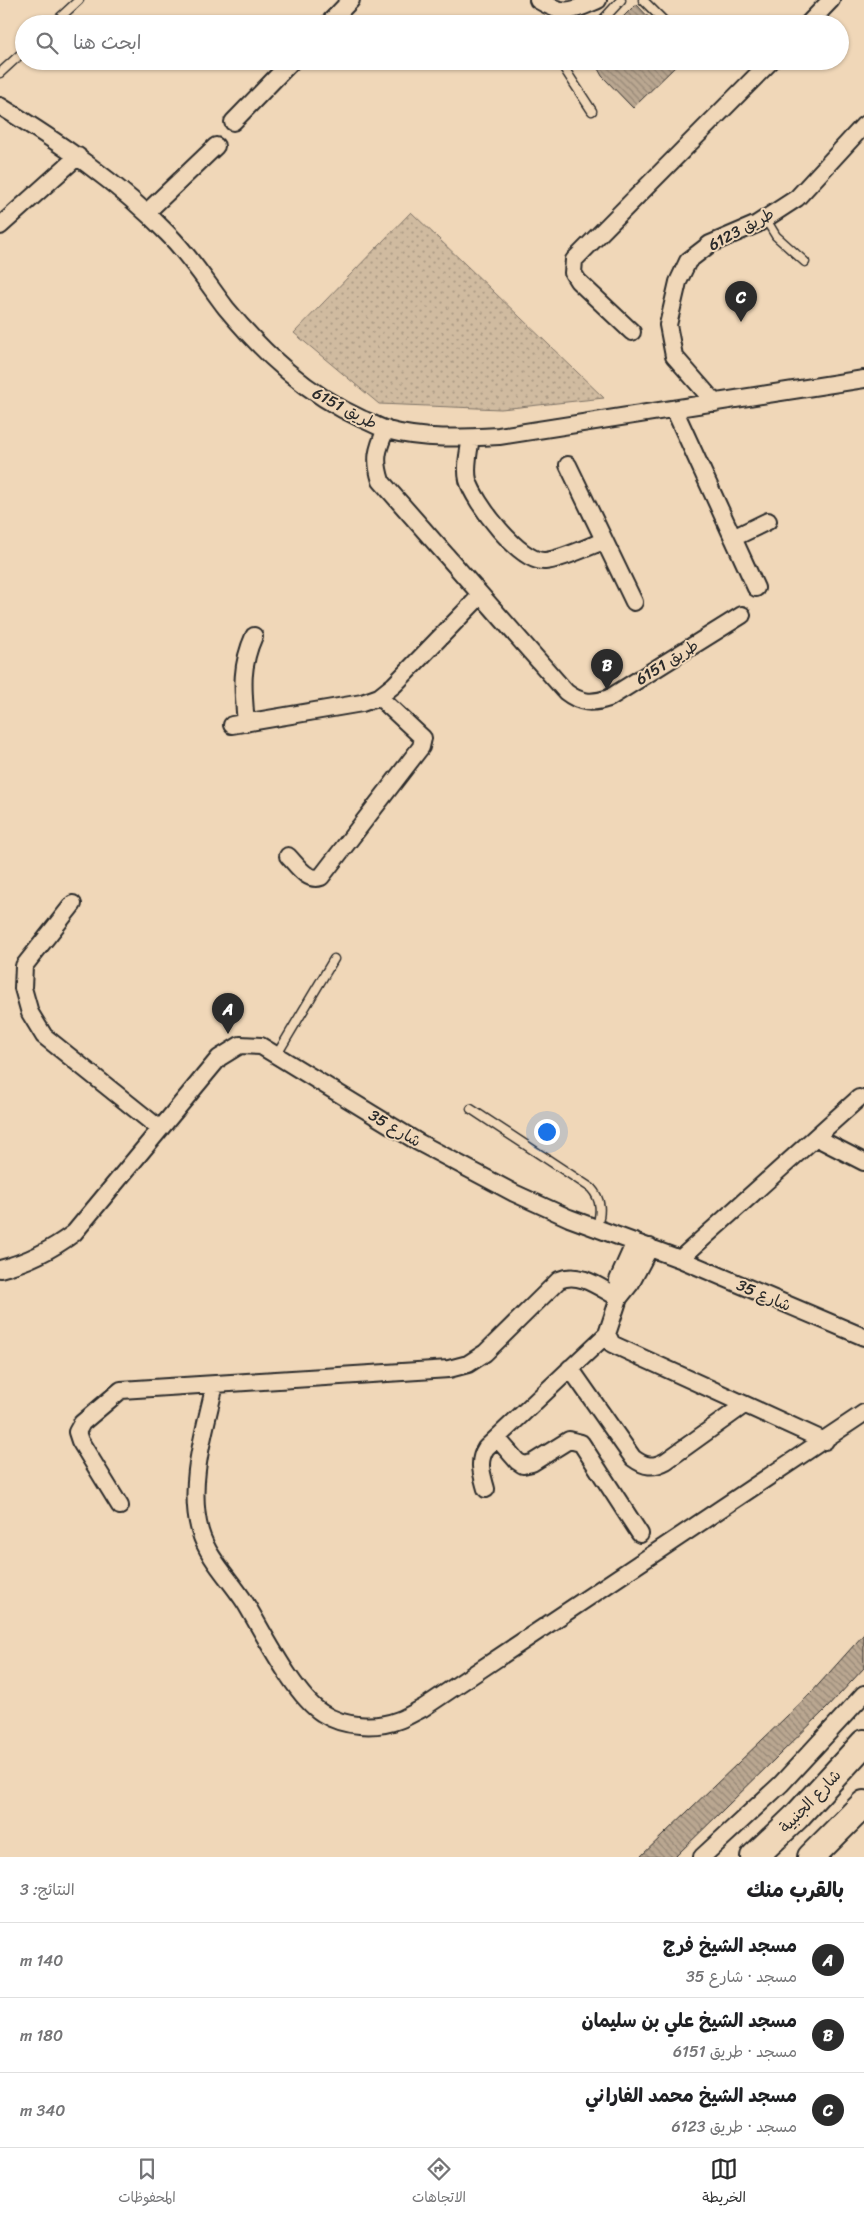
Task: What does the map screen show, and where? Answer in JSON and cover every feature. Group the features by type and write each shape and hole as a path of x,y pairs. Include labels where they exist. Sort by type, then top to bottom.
{"main road":[{"name":"شارع الجنبية","path":"754,1857 796,1817 864,1743"},
{"path":"811,1857 864,1804"}],"street":[{"path":"337,15 351,0"},
{"path":"538,0 553,9 572,12 598,0"},
{"path":"817,15 831,0"},
{"path":"233,122 283,70"},
{"path":"632,332 578,281 573,272 574,260 762,70"},
{"name":"طريق 6151","path":"0,106 78,156 147,212 170,236 260,347 299,382 344,411 386,429 377,451 376,466 381,481 566,692 576,699 598,702 609,698 742,615"},
{"name":"طريق 6123","path":"715,403 674,356 668,325 678,282 688,261 710,244 765,218 797,198 864,125"},
{"path":"147,212 216,146"},
{"path":"0,226 78,156"},
{"path":"386,429 423,436 471,438 499,436 864,379"},
{"path":"674,409 756,588"},
{"path":"471,438 468,479 475,494 492,519 521,553 532,560 545,561 603,541"},
{"path":"568,466 634,602"},
{"path":"733,538 768,521"},
{"path":"254,636 246,654 239,724 362,703 379,697 394,685 481,595"},
{"path":"288,856 308,875 316,878 320,877 422,747 422,738 379,697"},
{"path":"73,904 24,966 24,988 30,1013 44,1036 160,1129"},
{"name":"شارع 35","path":"0,1269 26,1262 50,1251 74,1233 219,1058 240,1045 261,1046 418,1142 466,1169 541,1206 680,1260 864,1337"},
{"path":"680,1260 859,1098"},
{"path":"817,1138 864,1162"},
{"path":"486,1489 480,1461 486,1448 607,1334 619,1298 631,1283 642,1245"},
{"path":"120,1506 78,1436 79,1427 121,1390 459,1367 468,1364 485,1353 559,1280 567,1277 576,1277 619,1298"},
{"path":"607,1334 612,1344 616,1347 825,1440"},
{"path":"570,1368 633,1458 640,1464 649,1467 658,1466 666,1461 744,1405"},
{"path":"215,1384 200,1450 196,1490 200,1530 208,1550 242,1598 300,1693 322,1714 347,1723 373,1726 399,1720 423,1708 864,1413"},
{"path":"497,1438 517,1461 523,1465 532,1463 569,1440 582,1443 640,1534"},
{"path":"702,1857 781,1784 864,1694"}],"lane":[{"path":"63,15 79,0"},
{"path":"607,15 621,0"},
{"path":"644,0 658,15"},
{"path":"0,73 15,59"},
{"path":"565,70 592,111"},
{"path":"765,218 776,236 806,262"},
{"path":"276,1056 334,959"},
{"path":"471,1109 591,1188 597,1194 601,1211 597,1228"}],"shaded area":[{"path":"411,212 604,398 501,409 379,404 294,333"}],"building":[{"path":"636,4 646,15 625,15"},
{"path":"599,70 672,70 633,108 602,76"},
{"path":"864,1634 864,1668 826,1709 675,1857 640,1857 811,1693"}],"place":[{"name":"مسجد الشيخ محمد الفاراني","path":"741,322"},
{"name":"مسجد الشيخ علي بن سليمان","path":"607,690"},
{"name":"مسجد الشيخ فرج","path":"228,1034"}]}
